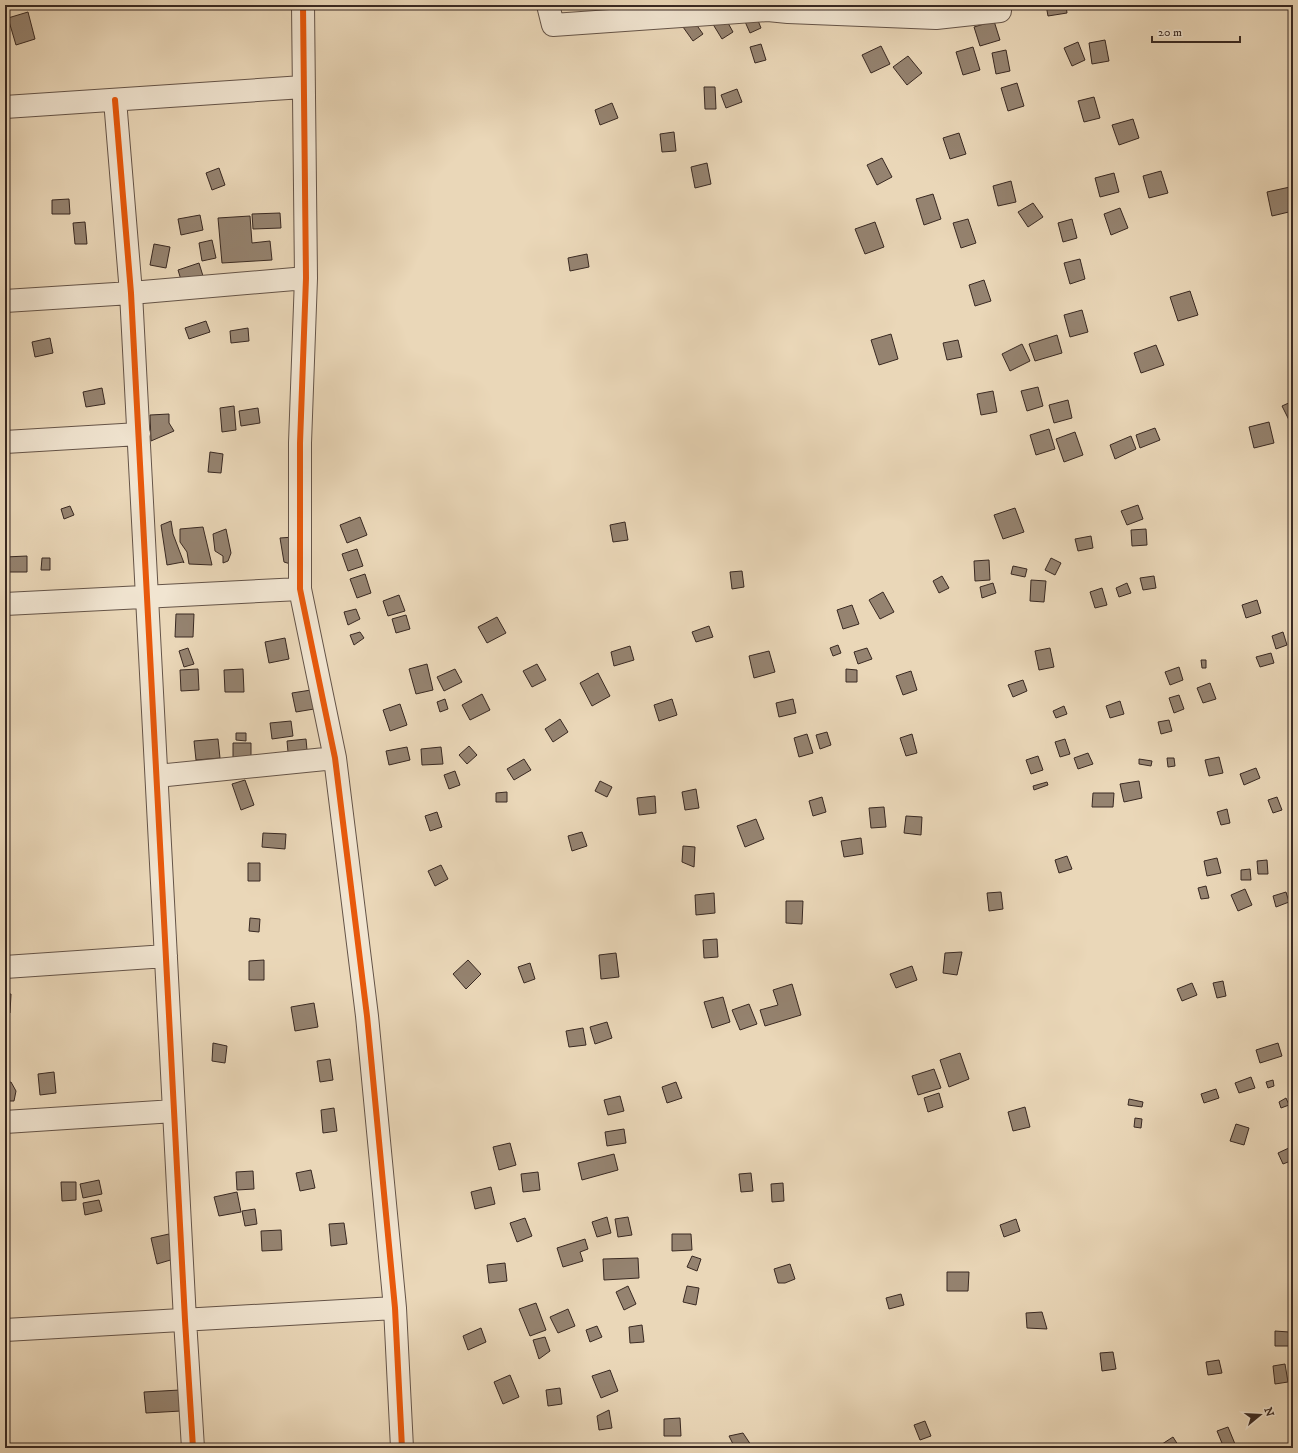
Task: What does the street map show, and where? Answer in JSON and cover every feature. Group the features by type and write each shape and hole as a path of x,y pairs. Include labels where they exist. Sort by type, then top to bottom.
{"street":[{"path":"303,5 306,278 300,443 300,589 335,758 367,1016 395,1308 402,1448"},
{"path":"548,5 553,25 768,8 936,12 1000,11"},
{"path":"5,107 303,87"},
{"path":"115,100 131,293 193,1448"},
{"path":"5,301 131,293 306,278"},
{"path":"5,442 139,434"},
{"path":"5,604 300,589"},
{"path":"157,776 335,758"},
{"path":"5,967 166,956"},
{"path":"5,1122 174,1111"},
{"path":"5,1330 395,1308"}],"building":[{"path":"445,5 460,5 460,8 445,7"},
{"path":"1046,5 1066,5 1067,13 1048,16"},
{"path":"28,12 35,39 16,45 8,18"},
{"path":"755,13 761,28 750,33 743,17"},
{"path":"723,14 733,32 722,39 711,21"},
{"path":"693,20 703,34 693,41 683,27"},
{"path":"994,21 1000,40 980,46 974,27"},
{"path":"1105,40 1109,61 1092,64 1089,43"},
{"path":"1078,42 1085,60 1072,66 1064,48"},
{"path":"761,44 766,60 755,63 750,47"},
{"path":"881,46 890,64 871,73 862,55"},
{"path":"973,47 980,70 963,75 956,52"},
{"path":"1006,50 1010,71 996,74 992,53"},
{"path":"908,56 922,73 907,85 893,67"},
{"path":"1017,83 1024,106 1008,111 1001,88"},
{"path":"704,87 715,87 716,109 705,109"},
{"path":"737,89 742,102 726,108 721,95"},
{"path":"1094,97 1100,118 1084,122 1078,101"},
{"path":"612,103 618,118 600,125 595,110"},
{"path":"1133,119 1139,138 1119,145 1112,125"},
{"path":"674,132 676,151 662,152 660,134"},
{"path":"959,133 966,154 950,159 943,138"},
{"path":"882,158 892,177 877,185 867,165"},
{"path":"707,163 711,184 695,188 691,167"},
{"path":"219,168 225,185 212,190 206,173"},
{"path":"1161,171 1168,193 1149,198 1143,176"},
{"path":"1114,173 1119,192 1100,197 1095,178"},
{"path":"1011,181 1016,202 998,206 993,186"},
{"path":"1290,187 1293,199 1293,211 1272,216 1267,192"},
{"path":"933,194 941,219 924,225 916,199"},
{"path":"69,199 70,214 52,214 52,200"},
{"path":"1033,203 1043,217 1028,227 1018,212"},
{"path":"1120,208 1128,228 1111,235 1104,214"},
{"path":"280,213 281,228 253,229 252,214"},
{"path":"200,215 203,230 181,235 178,219"},
{"path":"250,216 252,243 270,241 272,260 222,263 218,218"},
{"path":"968,219 976,243 961,248 953,223"},
{"path":"1072,219 1077,238 1063,242 1058,223"},
{"path":"85,222 87,244 75,244 73,223"},
{"path":"875,222 884,247 865,254 855,229"},
{"path":"212,240 216,258 202,261 199,243"},
{"path":"154,244 170,247 166,268 150,265"},
{"path":"587,254 589,267 570,271 568,258"},
{"path":"1080,259 1085,279 1070,284 1064,263"},
{"path":"199,263 203,276 182,283 178,270"},
{"path":"984,280 991,301 975,306 969,285"},
{"path":"1190,291 1198,315 1178,321 1170,297"},
{"path":"1082,310 1088,332 1070,337 1064,315"},
{"path":"206,321 210,332 189,339 185,328"},
{"path":"248,328 249,341 231,343 230,331"},
{"path":"891,334 898,359 879,365 871,340"},
{"path":"1057,335 1062,353 1035,361 1029,344"},
{"path":"50,338 53,353 35,357 32,342"},
{"path":"958,340 962,357 947,360 943,343"},
{"path":"1022,344 1030,361 1010,371 1002,354"},
{"path":"1156,345 1164,365 1141,373 1134,353"},
{"path":"1038,387 1043,406 1027,411 1021,391"},
{"path":"102,388 105,404 86,407 83,392"},
{"path":"993,391 997,412 981,415 977,394"},
{"path":"1068,400 1072,418 1054,423 1049,405"},
{"path":"1293,401 1293,423 1291,424 1282,406"},
{"path":"234,406 236,430 222,432 220,408"},
{"path":"258,408 260,423 241,426 239,411"},
{"path":"169,414 169,423 174,431 151,441 150,415"},
{"path":"1269,422 1274,443 1254,448 1249,427"},
{"path":"1155,428 1160,440 1140,448 1136,435"},
{"path":"1049,429 1055,449 1036,455 1030,435"},
{"path":"1075,432 1083,455 1064,462 1056,439"},
{"path":"1131,436 1136,449 1115,459 1110,445"},
{"path":"210,452 223,454 221,473 208,472"},
{"path":"1138,505 1143,519 1127,525 1121,511"},
{"path":"70,506 74,515 64,519 61,509"},
{"path":"1015,508 1024,532 1003,539 994,515"},
{"path":"360,517 367,535 347,543 340,525"},
{"path":"171,521 173,534 184,563 167,565 161,525"},
{"path":"625,522 628,540 613,542 610,525"},
{"path":"203,527 212,565 189,564 187,552 180,542 180,529"},
{"path":"226,529 231,553 228,561 223,563 223,556 215,551 213,534"},
{"path":"1146,529 1147,545 1132,546 1131,530"},
{"path":"1091,536 1093,548 1078,551 1075,539"},
{"path":"294,537 294,565 284,562 280,538"},
{"path":"357,549 363,566 348,571 342,554"},
{"path":"27,556 27,572 5,572 5,557"},
{"path":"42,558 50,558 50,570 41,570"},
{"path":"1051,558 1061,563 1055,575 1045,570"},
{"path":"989,560 990,580 975,581 974,561"},
{"path":"1013,566 1027,569 1025,577 1011,574"},
{"path":"742,571 744,587 732,589 730,572"},
{"path":"365,574 371,593 357,598 350,579"},
{"path":"942,576 949,588 939,593 933,581"},
{"path":"1154,576 1156,588 1143,590 1140,578"},
{"path":"1031,580 1046,581 1044,602 1030,601"},
{"path":"993,583 996,593 982,598 980,587"},
{"path":"1127,583 1131,593 1119,597 1116,588"},
{"path":"1102,588 1107,605 1095,608 1090,592"},
{"path":"883,592 894,612 880,619 869,600"},
{"path":"399,595 405,611 388,616 383,601"},
{"path":"1257,600 1261,613 1246,618 1242,605"},
{"path":"852,605 859,624 843,629 837,610"},
{"path":"356,609 360,619 348,625 344,612"},
{"path":"176,614 194,614 193,637 175,637"},
{"path":"406,615 410,629 396,633 392,619"},
{"path":"497,617 506,633 487,643 478,627"},
{"path":"709,626 713,637 696,642 692,632"},
{"path":"360,632 364,638 354,645 350,635"},
{"path":"1283,632 1287,645 1276,649 1272,636"},
{"path":"285,638 289,659 269,663 265,642"},
{"path":"838,645 841,653 833,656 830,648"},
{"path":"630,646 634,660 614,666 611,652"},
{"path":"188,648 194,664 184,667 179,651"},
{"path":"867,648 872,659 858,664 854,652"},
{"path":"1050,648 1054,667 1039,670 1035,651"},
{"path":"769,651 775,672 754,678 749,656"},
{"path":"1271,653 1274,663 1260,667 1256,657"},
{"path":"1201,660 1206,660 1206,668 1202,668"},
{"path":"427,664 433,690 416,694 409,669"},
{"path":"537,664 546,680 532,687 523,671"},
{"path":"1179,667 1183,680 1170,685 1165,672"},
{"path":"198,669 199,690 181,691 180,670"},
{"path":"243,669 244,692 225,692 224,670"},
{"path":"455,669 462,682 444,691 437,677"},
{"path":"846,669 857,670 857,682 846,682"},
{"path":"911,671 917,690 903,695 896,676"},
{"path":"598,673 610,696 592,706 580,683"},
{"path":"1023,680 1027,691 1013,697 1008,685"},
{"path":"1210,683 1216,699 1203,703 1197,688"},
{"path":"311,690 314,709 296,712 292,693"},
{"path":"482,694 490,710 470,720 462,705"},
{"path":"1179,695 1184,709 1174,713 1169,698"},
{"path":"445,699 448,709 440,712 437,702"},
{"path":"672,699 677,715 659,721 654,705"},
{"path":"793,699 796,713 779,717 776,703"},
{"path":"1120,701 1124,714 1110,718 1106,706"},
{"path":"400,704 407,725 390,731 383,710"},
{"path":"1064,706 1067,714 1056,718 1053,711"},
{"path":"560,719 568,732 553,742 545,729"},
{"path":"1169,720 1172,731 1161,734 1158,722"},
{"path":"291,721 293,736 272,739 270,723"},
{"path":"827,732 831,745 820,749 816,735"},
{"path":"236,733 246,733 246,741 236,740"},
{"path":"807,734 813,753 799,757 794,738"},
{"path":"912,734 917,753 906,756 900,738"},
{"path":"218,739 220,758 196,760 194,741"},
{"path":"306,739 307,750 288,752 287,741"},
{"path":"1065,739 1070,754 1060,757 1055,742"},
{"path":"233,743 251,743 251,760 233,761"},
{"path":"469,746 477,755 467,764 459,755"},
{"path":"407,747 410,760 389,765 386,751"},
{"path":"441,747 443,764 422,765 421,749"},
{"path":"1088,753 1093,764 1078,769 1074,758"},
{"path":"1038,756 1043,770 1031,774 1026,760"},
{"path":"1219,757 1223,773 1209,776 1205,760"},
{"path":"1167,758 1174,758 1175,766 1168,767"},
{"path":"524,759 531,770 514,780 507,769"},
{"path":"1139,759 1152,761 1151,766 1139,764"},
{"path":"1256,768 1260,778 1244,785 1240,774"},
{"path":"455,771 460,785 449,789 444,775"},
{"path":"245,780 254,805 241,810 232,784"},
{"path":"600,781 612,787 607,797 595,791"},
{"path":"1139,781 1142,798 1124,802 1120,784"},
{"path":"1047,782 1048,785 1034,790 1033,786"},
{"path":"696,789 699,808 685,810 682,792"},
{"path":"507,792 507,802 496,802 496,793"},
{"path":"1093,793 1114,793 1113,807 1092,807"},
{"path":"655,796 656,813 639,815 637,798"},
{"path":"822,797 826,812 813,816 809,801"},
{"path":"1277,797 1282,810 1273,813 1268,800"},
{"path":"884,807 886,827 871,828 869,808"},
{"path":"1227,809 1230,823 1221,825 1217,812"},
{"path":"437,812 442,827 430,831 425,816"},
{"path":"906,816 922,817 921,835 904,833"},
{"path":"756,819 764,839 745,847 737,826"},
{"path":"582,832 587,846 572,851 568,836"},
{"path":"263,833 286,834 285,849 262,847"},
{"path":"861,838 863,854 844,857 841,841"},
{"path":"683,846 695,847 694,867 682,862"},
{"path":"1067,856 1072,869 1059,873 1055,860"},
{"path":"1217,858 1221,873 1207,876 1204,861"},
{"path":"1267,860 1268,874 1258,874 1257,861"},
{"path":"248,863 260,863 260,881 248,881"},
{"path":"441,865 448,879 435,886 428,871"},
{"path":"1250,869 1251,880 1241,880 1241,870"},
{"path":"1206,886 1209,898 1201,899 1198,888"},
{"path":"1245,889 1252,905 1238,911 1231,895"},
{"path":"1001,892 1003,909 989,911 987,893"},
{"path":"1286,892 1289,902 1276,907 1273,896"},
{"path":"714,893 715,913 696,915 695,895"},
{"path":"786,901 803,901 802,924 786,923"},
{"path":"250,918 260,919 259,932 249,931"},
{"path":"717,939 718,957 704,958 703,940"},
{"path":"962,952 957,975 943,973 945,953"},
{"path":"616,953 619,977 601,979 599,955"},
{"path":"264,960 264,980 249,980 249,961"},
{"path":"468,960 481,974 466,989 453,974"},
{"path":"530,963 535,979 524,983 518,967"},
{"path":"912,966 917,980 896,988 890,974"},
{"path":"1223,981 1226,996 1217,998 1213,983"},
{"path":"1192,983 1197,995 1182,1001 1177,989"},
{"path":"792,984 801,1015 765,1026 760,1010 778,1005 773,990"},
{"path":"5,994 11,994 10,1013 5,1013"},
{"path":"723,997 730,1022 712,1028 704,1002"},
{"path":"314,1003 318,1027 295,1031 291,1007"},
{"path":"749,1004 757,1024 740,1030 732,1010"},
{"path":"607,1022 612,1038 595,1044 590,1027"},
{"path":"583,1028 586,1045 569,1047 566,1031"},
{"path":"213,1043 227,1046 225,1063 212,1061"},
{"path":"1278,1043 1282,1056 1260,1063 1256,1050"},
{"path":"960,1053 969,1079 949,1087 940,1060"},
{"path":"330,1059 333,1080 320,1082 317,1061"},
{"path":"934,1069 941,1088 918,1095 912,1076"},
{"path":"54,1072 56,1093 40,1095 38,1074"},
{"path":"1251,1077 1255,1088 1239,1093 1235,1083"},
{"path":"1273,1080 1274,1086 1268,1088 1266,1082"},
{"path":"11,1082 16,1091 14,1101 5,1101 5,1083"},
{"path":"676,1082 682,1098 667,1103 662,1087"},
{"path":"1216,1089 1219,1098 1204,1103 1201,1094"},
{"path":"939,1093 943,1107 928,1112 924,1098"},
{"path":"620,1096 624,1111 608,1115 604,1100"},
{"path":"1286,1098 1289,1105 1281,1108 1279,1102"},
{"path":"1129,1099 1143,1102 1142,1107 1128,1105"},
{"path":"1025,1107 1030,1127 1013,1131 1008,1112"},
{"path":"334,1108 337,1131 323,1133 321,1110"},
{"path":"1135,1118 1142,1119 1141,1128 1134,1127"},
{"path":"1236,1124 1249,1128 1244,1145 1230,1141"},
{"path":"624,1129 626,1143 607,1146 605,1132"},
{"path":"510,1143 516,1165 499,1170 493,1147"},
{"path":"1291,1147 1293,1151 1293,1160 1283,1164 1278,1153"},
{"path":"614,1154 618,1170 582,1180 578,1163"},
{"path":"311,1170 315,1188 300,1191 296,1173"},
{"path":"253,1171 254,1189 237,1190 236,1172"},
{"path":"538,1172 540,1190 523,1192 521,1174"},
{"path":"751,1173 753,1191 741,1192 739,1174"},
{"path":"99,1180 102,1194 83,1198 80,1184"},
{"path":"61,1182 76,1182 76,1200 62,1201"},
{"path":"783,1183 784,1201 772,1202 771,1184"},
{"path":"491,1187 495,1204 475,1209 471,1192"},
{"path":"237,1192 241,1212 219,1216 214,1197"},
{"path":"99,1200 102,1211 85,1215 83,1203"},
{"path":"255,1209 257,1224 245,1226 242,1211"},
{"path":"607,1217 611,1233 597,1237 592,1222"},
{"path":"628,1217 632,1235 618,1237 615,1219"},
{"path":"525,1218 532,1236 517,1242 510,1223"},
{"path":"1016,1219 1020,1231 1004,1237 1000,1225"},
{"path":"344,1223 347,1244 331,1246 329,1224"},
{"path":"281,1230 282,1250 262,1251 261,1231"},
{"path":"169,1234 174,1259 157,1264 151,1238"},
{"path":"672,1234 691,1234 692,1250 672,1251"},
{"path":"585,1239 588,1249 580,1252 583,1261 563,1267 557,1248"},
{"path":"692,1256 701,1259 697,1271 687,1267"},
{"path":"638,1258 639,1278 604,1280 603,1259"},
{"path":"505,1263 507,1281 489,1283 487,1265"},
{"path":"790,1264 795,1279 785,1283 778,1283 774,1269"},
{"path":"947,1272 969,1272 968,1291 947,1291"},
{"path":"628,1286 636,1304 624,1310 616,1292"},
{"path":"687,1286 699,1288 696,1305 683,1302"},
{"path":"901,1294 904,1305 889,1309 886,1298"},
{"path":"536,1303 546,1330 530,1336 519,1309"},
{"path":"568,1309 575,1326 558,1333 550,1317"},
{"path":"1042,1312 1047,1329 1027,1328 1026,1313"},
{"path":"642,1325 644,1342 630,1343 629,1327"},
{"path":"597,1326 602,1337 590,1342 586,1330"},
{"path":"481,1328 486,1342 468,1350 463,1336"},
{"path":"1275,1331 1289,1332 1289,1346 1275,1346"},
{"path":"545,1337 550,1351 539,1359 533,1340"},
{"path":"1113,1352 1116,1369 1102,1371 1100,1353"},
{"path":"1219,1360 1222,1373 1208,1375 1206,1362"},
{"path":"1285,1364 1288,1382 1275,1384 1273,1366"},
{"path":"610,1370 618,1391 601,1398 592,1376"},
{"path":"510,1375 519,1397 503,1404 494,1382"},
{"path":"560,1388 562,1404 548,1406 546,1390"},
{"path":"180,1390 181,1411 146,1413 144,1392"},
{"path":"609,1410 612,1428 599,1430 597,1416"},
{"path":"680,1418 681,1436 664,1436 664,1419"},
{"path":"925,1421 931,1436 920,1440 914,1425"},
{"path":"1228,1427 1235,1444 1224,1448 1217,1431"},
{"path":"743,1433 751,1445 735,1448 729,1436"},
{"path":"1173,1437 1180,1448 1160,1448 1159,1446"},
{"path":"104,1446 129,1446 129,1448 105,1448"}],"cycle path":[{"path":"303,5 306,278 300,443 300,589 335,758 367,1016 395,1308 402,1448"},
{"path":"115,100 131,293 193,1448"}]}
